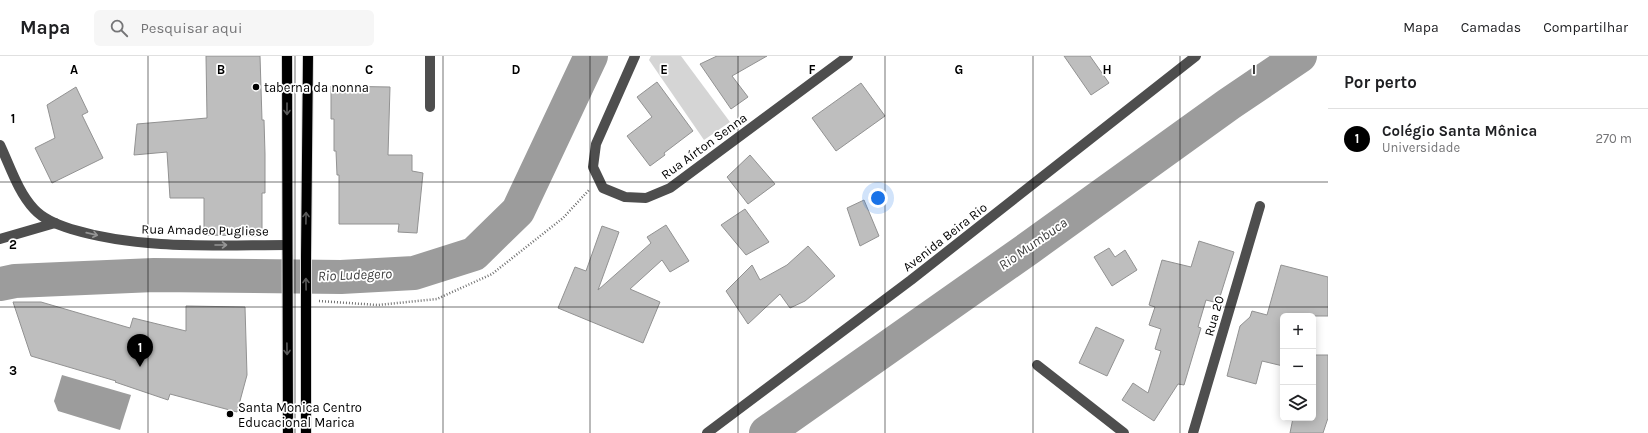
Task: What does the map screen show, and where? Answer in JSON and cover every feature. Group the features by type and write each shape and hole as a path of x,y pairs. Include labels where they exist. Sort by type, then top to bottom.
{"main road":[{"path":"287,56 288,433"},
{"path":"306,433 308,56"}],"street":[{"path":"430,56 430,107"},
{"path":"599,180 593,167 596,144 635,56"},
{"name":"Rua Aírton Senna","path":"599,180 603,188 625,197 646,198 670,188 848,56"},
{"name":"Avenida Beira Rio","path":"707,433 911,280 1196,56"},
{"name":"Rua Amadeo Pugliese","path":"0,144 23,194 35,210 55,223 110,238 160,244 287,245"},
{"name":"Rua 20","path":"1193,433 1260,206"},
{"path":"0,239 55,223"},
{"path":"1036,365 1124,433"}],"path":[{"path":"306,306 378,305 437,299 492,274 563,218 599,180"}],"shaded area":[{"path":"651,56 681,56 730,122 704,140 649,60"},
{"path":"62,375 131,395 120,430 58,411 54,401"}],"building":[{"path":"206,56 260,56 262,120 264,120 265,154 265,193 262,193 262,236 204,235 204,198 170,198 167,152 134,155 137,124 207,118"},
{"path":"717,56 767,56 732,76 748,97 731,109 700,64"},
{"path":"1064,56 1090,56 1109,83 1091,95"},
{"path":"657,82 693,131 664,153 665,155 650,166 627,136 652,117 637,97"},
{"path":"861,83 885,116 836,151 812,118"},
{"path":"331,86 390,87 388,155 412,155 412,171 423,173 417,233 398,232 399,224 339,224 339,175 337,175 336,151 334,151 334,119 331,119"},
{"path":"76,87 88,112 82,115 103,158 52,183 35,148 55,138 47,105"},
{"path":"750,155 775,184 748,204 727,177"},
{"path":"864,200 879,236 860,246 847,208"},
{"path":"745,209 769,242 746,255 721,225"},
{"path":"666,225 689,261 670,272 662,260 630,289 660,302 643,343 558,308 575,267 586,271 602,226 619,232 598,290 651,243 647,237"},
{"path":"1199,241 1234,252 1218,303 1206,300 1198,327 1201,328 1184,385 1178,384 1154,421 1122,400 1133,383 1148,393 1161,351 1155,349 1161,329 1149,325 1155,307 1149,305 1162,260 1191,267"},
{"path":"808,246 835,276 805,301 790,308 780,294 748,324 726,291 752,265 760,280 787,265"},
{"path":"1109,248 1115,257 1125,250 1137,270 1112,286 1094,257"},
{"path":"1281,265 1328,277 1328,316 1316,316 1316,313 1280,313 1280,365 1262,361 1256,384 1227,376 1240,326 1250,317 1252,311 1267,315"},
{"path":"13,302 41,302 130,328 133,318 186,331 186,306 245,307 247,375 237,412 170,394 168,400 115,382 116,381 31,356"},
{"path":"1096,327 1124,340 1107,376 1079,363"},
{"path":"1316,355 1328,355 1328,418 1323,433 1290,433 1292,421 1316,421"}],"waterway":[{"name":"Rio Ludegero","path":"0,284 15,281 154,275 341,277 414,273 474,254 518,211 591,56"},
{"name":"Rio Mumbuca","path":"766,433 1029,248 1229,104 1300,56"}],"place":[{"name":"taberna da nonna","path":"256,87"},
{"name":"Colégio Santa Mônica","path":"140,367"},
{"name":"Santa Monica Centro Educacional Marica","path":"230,414"}]}
